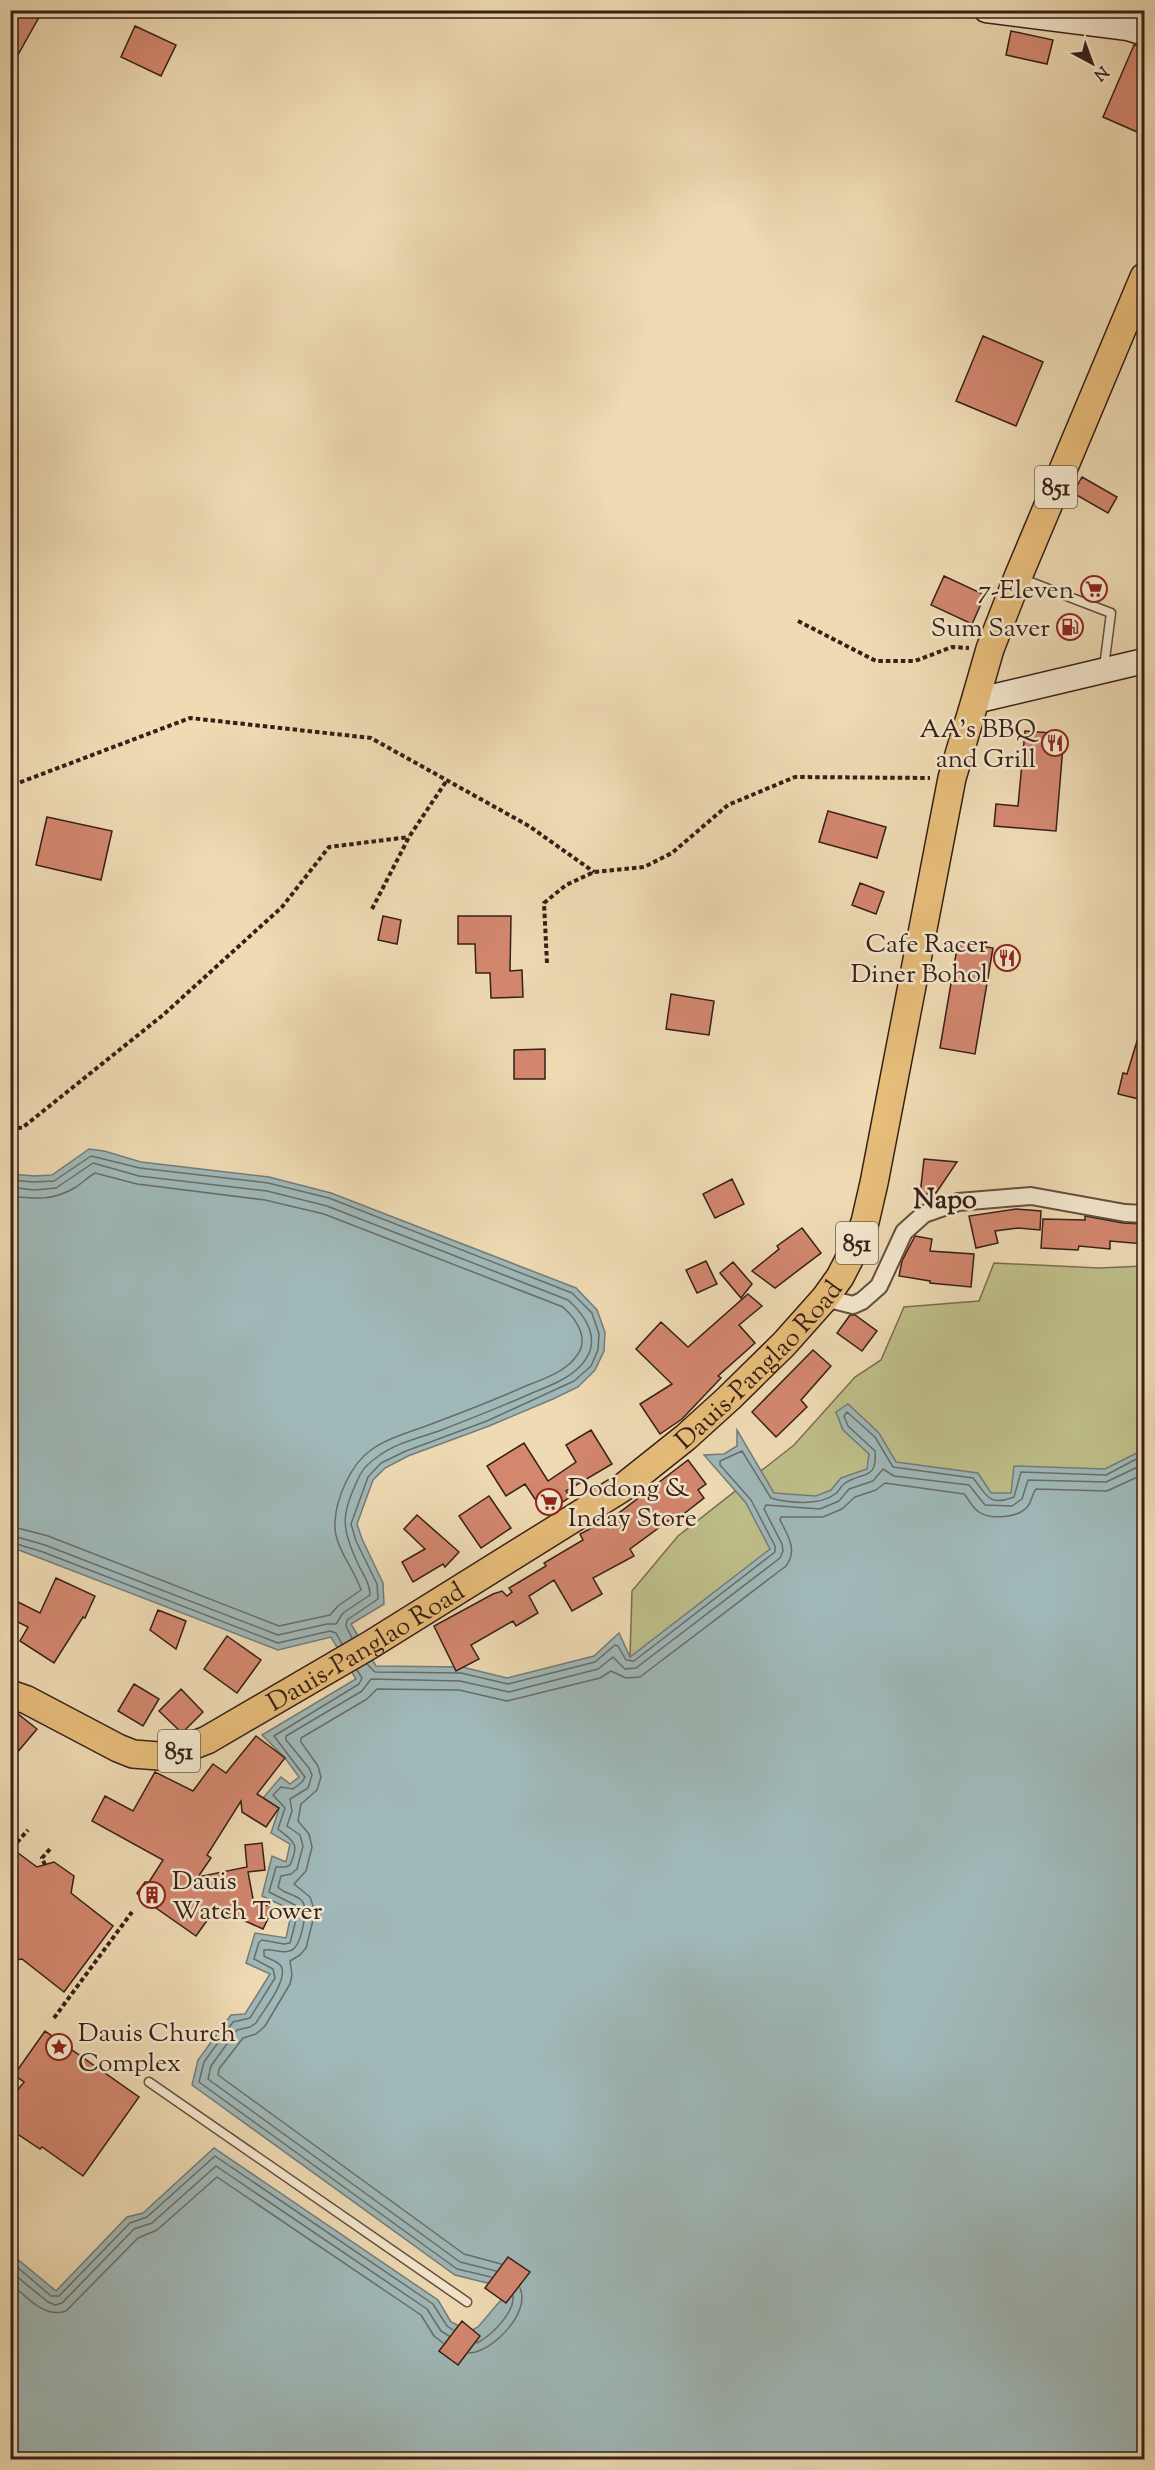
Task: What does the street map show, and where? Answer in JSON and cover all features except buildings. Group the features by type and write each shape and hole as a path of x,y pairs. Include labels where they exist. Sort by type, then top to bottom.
{"main road":[{"path":"986,10 1128,28 1144,33"},
{"name":"Dauis-Panglao Road","path":"10,1694 27,1700 133,1754 159,1756 174,1753 207,1740 370,1645 592,1509 630,1482 686,1437 729,1398 784,1344 825,1298 840,1277 865,1222 952,778 990,649 1144,277"},
{"path":"975,701 1144,661"}],"street":[{"path":"825,1298 853,1305 862,1301 879,1286 904,1232 924,1214 958,1202 1031,1197 1125,1213 1144,1214"}],"lane":[{"path":"1018,577 1111,613 1104,670"},
{"path":"149,2082 467,2302"}],"path":[{"path":"798,621 876,661 915,661 952,647 990,649"},
{"path":"13,785 190,718 371,738 529,826 594,872"},
{"path":"547,963 544,903 566,885 594,872 644,867 672,853 728,805 795,777 952,778"},
{"path":"372,909 409,837 447,780"},
{"path":"10,1127 22,1128 163,1015 282,907 329,847 409,837"},
{"path":"12,1848 28,1830"},
{"path":"45,1865 42,1858 50,1849"},
{"path":"54,2018 132,1912"},
{"path":"89,1958 95,1963"}],"green space":[{"path":"994,1263 1099,1268 1144,1266 1144,1515 630,1657 632,1591 678,1536 794,1445 855,1377 881,1360 904,1307 979,1301"}],"water":[{"path":"89,1149 141,1162 269,1177 331,1193 576,1288 597,1310 605,1332 604,1351 595,1370 578,1387 489,1426 408,1456 385,1468 373,1480 357,1524 383,1583 384,1604 351,1624 376,1666 462,1667 507,1678 594,1656 619,1633 630,1657 770,1549 746,1503 704,1455 724,1454 737,1446 737,1430 774,1493 816,1496 831,1490 841,1478 867,1469 869,1454 843,1430 836,1412 848,1404 879,1433 896,1462 978,1473 991,1493 1011,1493 1014,1466 1105,1469 1144,1451 1144,2459 11,2459 10,2253 56,2291 127,2217 143,2213 214,2148 438,2300 451,2322 470,2331 478,2327 501,2300 491,2284 455,2275 192,2085 198,2060 231,2015 245,2014 270,1974 246,1963 255,1933 286,1938 292,1910 262,1896 272,1856 286,1862 290,1844 271,1833 279,1809 263,1798 281,1777 290,1784 299,1777 285,1758 262,1735 356,1679 331,1637 278,1650 11,1547 11,1174 52,1175"}],"place":[{"name":"7-Eleven","path":"1094,589"},
{"name":"Sum Saver","path":"1070,627"},
{"name":"AA's BBQ and Grill","path":"1055,743"},
{"name":"Cafe Racer Diner Bohol","path":"1007,958"},
{"name":"Dodong & Inday Store","path":"549,1502"},
{"name":"Dauis Watch Tower","path":"152,1895"},
{"name":"Dauis Church Complex","path":"59,2047"}],"district":[{"name":"Napo","path":"945,1199"}]}
